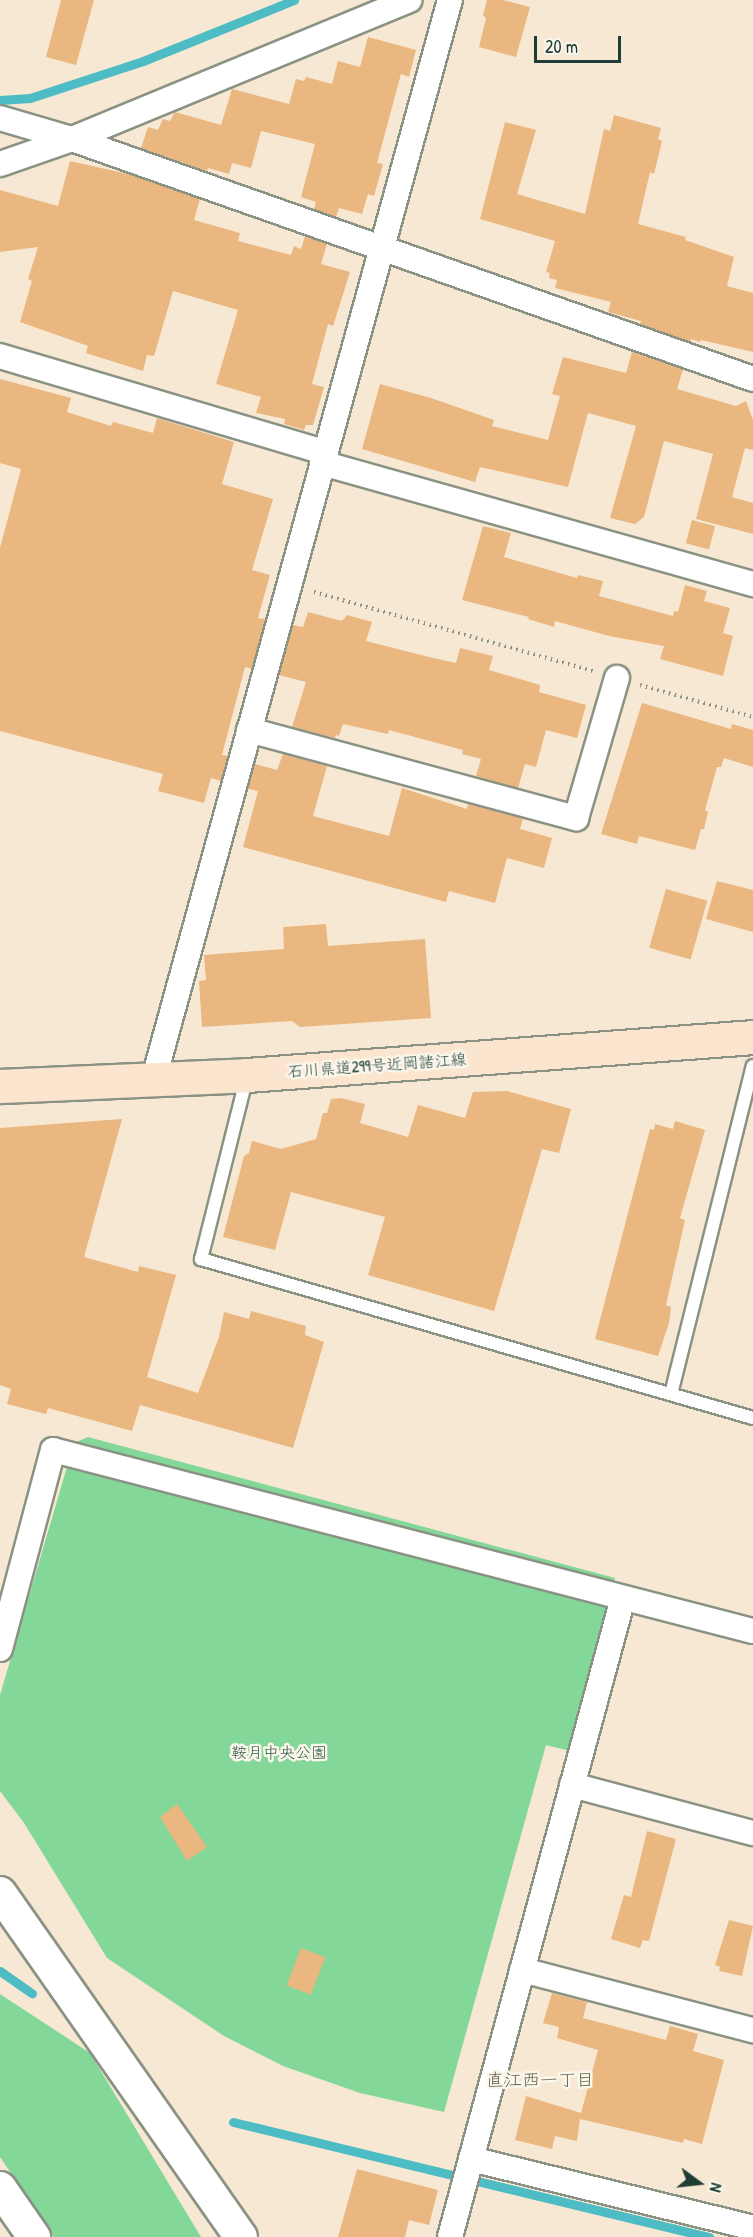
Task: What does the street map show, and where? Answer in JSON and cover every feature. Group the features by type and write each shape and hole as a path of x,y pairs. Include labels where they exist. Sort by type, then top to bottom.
{"main road":[{"name":"石川県道299号近岡諸江線","path":"0,1086 248,1075 753,1037"}],"street":[{"path":"0,164 72,139 410,0"},
{"path":"154,1078 450,0"},
{"path":"0,118 72,139 753,379"},
{"path":"0,356 323,458 753,584"},
{"path":"249,730 576,818 617,678"},
{"path":"0,1649 53,1450 753,1631"},
{"path":"450,2237 623,1598"},
{"path":"572,1785 753,1833"},
{"path":"0,1893 241,2237"},
{"path":"522,1970 753,2030"},
{"path":"471,2159 753,2228"},
{"path":"0,2188 34,2237"}],"lane":[{"path":"671,1394 753,1066"},
{"path":"248,1075 201,1259 753,1418"}],"path":[{"path":"287,590 307,591 753,717"}],"green space":[{"name":"鞍月中央公園","path":"88,1437 615,1578 570,1751 546,1745 444,2112 360,2093 283,2066 224,2036 107,1958 24,1823 0,1791 0,1695 74,1443"},
{"path":"0,1994 90,2053 201,2237 54,2237 0,2157"}],"building":[{"path":"61,0 94,0 76,65 46,57"},
{"path":"487,0 503,0 530,7 516,57 479,47 486,18 483,15"},
{"path":"368,37 416,50 409,77 401,74 377,163 383,164 374,196 368,194 362,214 339,208 336,217 314,209 316,202 301,197 315,144 261,131 251,168 232,163 229,174 208,168 207,171 141,148 148,127 158,130 163,119 170,121 175,112 221,125 232,89 289,104 296,79 304,81 306,77 332,84 338,61 360,67"},
{"path":"614,115 661,128 658,139 662,141 654,174 650,172 638,224 686,237 685,240 734,257 727,286 753,293 753,352 701,340 700,342 691,339 690,342 640,324 641,321 608,312 611,302 555,288 557,280 549,278 550,273 546,272 555,241 480,219 505,122 536,130 517,194 585,214 604,129 610,131"},
{"path":"70,161 132,175 200,199 194,220 240,233 238,241 291,255 294,246 301,249 305,236 327,244 321,264 350,272 333,326 328,324 312,384 324,387 313,425 306,425 304,430 284,424 285,419 256,413 261,397 216,384 238,310 173,291 154,356 147,355 143,371 86,353 88,346 20,322 32,281 28,279 38,247 0,252 0,190 58,206"},
{"path":"632,352 683,369 677,389 736,406 746,401 753,420 753,450 745,448 732,497 753,503 753,534 696,519 713,454 664,441 644,517 635,524 610,518 636,426 588,413 568,487 480,467 475,482 362,449 380,384 431,398 494,420 492,426 548,440 560,396 552,394 563,357 626,373"},
{"path":"0,379 71,398 67,412 111,426 113,422 153,433 157,418 234,442 222,484 273,499 252,570 270,575 258,618 265,619 252,669 245,667 222,755 228,756 221,781 211,778 204,803 158,791 163,774 0,731 0,548 21,469 0,463"},
{"path":"692,520 715,526 709,549 686,543"},
{"path":"483,526 511,533 504,557 577,578 578,575 603,581 599,596 673,616 674,611 678,612 685,585 707,591 704,601 730,608 723,633 733,636 723,676 660,659 664,646 609,636 555,621 554,627 528,619 529,617 462,600"},
{"path":"308,612 342,621 347,615 372,622 366,641 429,657 456,663 460,648 493,656 489,670 540,685 539,692 586,705 577,738 546,730 536,767 525,764 518,788 476,776 481,759 462,754 463,750 389,730 388,734 343,724 339,736 336,735 335,738 292,727 306,682 279,675 293,625 303,627"},
{"path":"642,703 731,729 732,724 753,730 753,767 724,758 721,767 717,767 705,810 708,812 704,829 701,829 695,850 639,836 637,844 601,834"},
{"path":"283,754 327,766 313,816 389,836 402,788 467,809 468,804 523,818 520,829 552,838 544,868 507,858 495,903 449,891 446,902 243,847 258,791 248,789 255,764 277,770"},
{"path":"717,881 753,890 753,932 706,919"},
{"path":"666,889 707,901 691,959 649,948"},
{"path":"326,924 328,946 425,939 431,1018 300,1027 292,1021 202,1027 199,981 206,980 204,955 284,949 283,927"},
{"path":"507,1091 571,1109 559,1153 542,1149 494,1311 368,1275 385,1217 291,1192 275,1250 223,1237 244,1156 249,1153 252,1141 281,1149 316,1139 323,1113 327,1113 331,1099 341,1098 365,1104 360,1123 408,1137 418,1105 465,1118 473,1092"},
{"path":"122,1119 84,1257 138,1272 139,1266 176,1275 147,1377 198,1393 219,1337 224,1312 249,1319 251,1311 306,1326 305,1335 324,1342 293,1448 140,1405 132,1431 48,1408 46,1414 7,1404 11,1389 0,1385 0,1128"},
{"path":"675,1121 705,1130 680,1218 685,1220 666,1305 671,1307 669,1323 658,1356 595,1339 650,1129 654,1130 655,1124 673,1129"},
{"path":"177,1804 207,1847 187,1861 160,1817"},
{"path":"647,1831 676,1839 649,1941 643,1940 640,1948 611,1939 624,1895 631,1897"},
{"path":"729,1920 753,1926 742,1976 719,1971 720,1967 715,1965"},
{"path":"301,1948 325,1957 311,1995 287,1985"},
{"path":"552,1993 587,2002 583,2018 666,2040 670,2026 698,2034 693,2051 724,2060 702,2144 684,2139 683,2143 580,2119 577,2141 555,2136 552,2149 515,2140 526,2096 581,2113 598,2050 557,2038 559,2027 543,2023"},
{"path":"357,2169 438,2190 429,2225 409,2220 405,2237 338,2237"}],"waterway":[{"path":"0,100 30,98 143,61 294,0"},
{"path":"0,1971 32,1993"},
{"path":"233,2122 709,2237"}],"district":[{"name":"直江西一丁目","path":"540,2080"}]}
